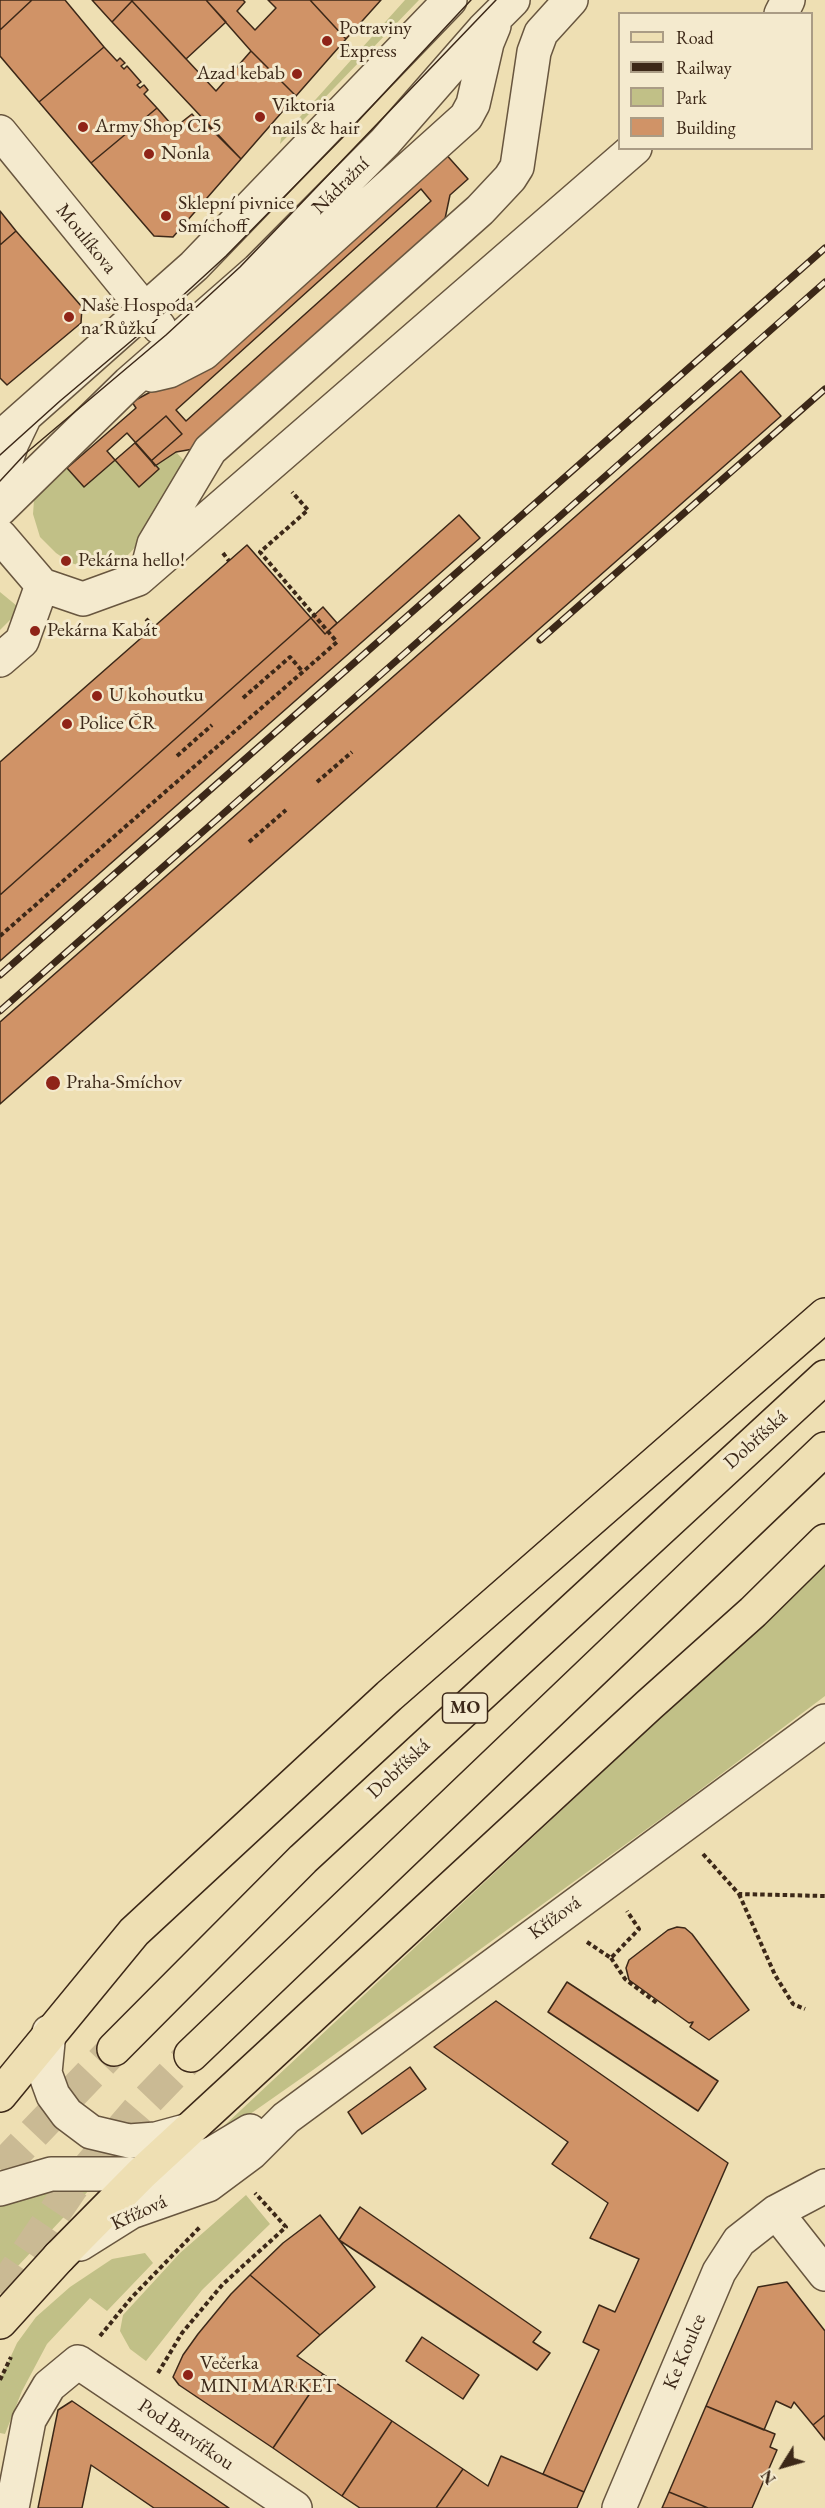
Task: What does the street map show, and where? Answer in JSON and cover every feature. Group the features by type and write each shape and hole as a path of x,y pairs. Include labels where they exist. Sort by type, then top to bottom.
{"main road":[{"path":"0,2094 134,1932 388,1696 825,1315"},
{"name":"Dobříšská","path":"114,2049 303,1859 825,1377"},
{"path":"191,2055 825,1449"},
{"path":"58,2257 141,2174 648,1705 753,1612 825,1541"},
{"name":"Křížová","path":"0,2322 58,2257"}],"street":[{"path":"0,438 194,266 450,0"},
{"path":"135,378 169,371 204,353 466,117 473,104 491,33 513,0"},
{"name":"Nádražní","path":"0,509 135,378 258,270 385,142 483,30 513,0"},
{"path":"146,572 154,544 210,450 480,210 510,178 517,167 534,52 541,33 572,0"},
{"name":"Moulíkova","path":"0,132 174,344"},
{"path":"0,536 42,585 83,598 138,579 633,150"},
{"path":"0,479 12,443 27,414"},
{"path":"0,660 22,641 42,585"},
{"name":"Křížová","path":"58,2257 131,2212 208,2185 251,2153 286,2118 825,1721"},
{"path":"49,2032 45,2073 53,2095 66,2114 91,2132 129,2141 156,2139 189,2130"},
{"name":"Křížová","path":"0,2188 51,2174 141,2174 179,2168 215,2152 257,2127 286,2118"},
{"name":"Ke Koulce","path":"619,2508 719,2272 739,2241 776,2212 825,2186"},
{"path":"776,2212 825,2274"},
{"path":"12,2508 29,2420 49,2386 78,2362"},
{"name":"Pod Barvířkou","path":"78,2362 295,2508"}],"path":[{"path":"0,936 337,642 260,552 308,510 292,492"},
{"path":"223,552 229,561"},
{"path":"146,619 154,627"},
{"path":"243,698 290,657 303,672"},
{"path":"177,756 212,725"},
{"path":"317,782 352,752"},
{"path":"249,842 286,810"},
{"path":"697,1847 740,1894 775,1975 793,2004 805,2009"},
{"path":"740,1894 825,1896"},
{"path":"611,1958 639,1929 621,1903"},
{"path":"585,1941 611,1958 625,1979 658,2004"},
{"path":"155,2378 182,2333 223,2284 286,2227 254,2192"},
{"path":"78,2362 132,2297 207,2220"}],"green space":[{"path":"405,0 419,0 280,144 281,138"},
{"path":"176,452 188,465 141,541 127,556 102,566 81,566 71,563 56,553 40,537 33,514 34,500 37,491 63,463 84,487 115,460"},
{"path":"0,592 17,606 16,614 0,630"},
{"path":"825,1564 825,1696 680,1805 313,2070 213,2140 211,2138"},
{"path":"91,2188 0,2285 0,2205 42,2190"},
{"path":"246,2195 270,2224 202,2290 146,2361 130,2349 120,2331 123,2315 180,2253"},
{"path":"145,2253 153,2263 107,2311 90,2298 47,2344 22,2391 5,2434 0,2433 0,2380 17,2343 36,2317 70,2287 112,2259"}],"building":[{"path":"0,0 32,0 0,30"},
{"path":"32,0 65,0 104,47 39,102 0,56 0,30"},
{"path":"92,0 206,0 226,22 186,59 132,1 112,22"},
{"path":"206,0 243,0 245,2 237,11 255,30 276,8 268,0 310,0 346,39 296,96 251,51"},
{"path":"310,0 381,0 346,39"},
{"path":"132,1 216,91 251,51 296,96 241,159 112,22"},
{"path":"104,47 117,61 120,58 125,63 121,66 124,69 127,66 141,82 137,85 140,88 144,85 148,90 144,94 157,108 91,163 39,102"},
{"path":"157,108 171,124 178,125 192,114 203,127 206,124 241,159 173,237 154,236 91,163"},
{"path":"443,151 468,179 450,195 442,233 199,448 176,452 155,466 151,461 182,434 166,416 84,487 67,468 136,408 132,402 209,360","holes":["421,189 431,201 186,421 176,410"]},
{"path":"0,211 16,231 0,245"},
{"path":"16,231 82,307 81,323 7,385 0,378 0,245"},
{"path":"741,371 781,416 0,1104 0,1022"},
{"path":"166,416 182,434 151,461 135,443"},
{"path":"127,433 159,469 139,487 107,451"},
{"path":"459,515 480,538 0,961 0,895 311,618 325,634"},
{"path":"247,545 311,618 0,895 0,762"},
{"path":"323,607 337,623 325,634 311,618"},
{"path":"677,1927 685,1928 692,1934 749,2010 709,2040 690,2027 693,2022 689,2023 629,1980 626,1968 629,1960 668,1930"},
{"path":"567,1982 718,2081 698,2111 548,2012"},
{"path":"496,2001 728,2163 584,2492 543,2474 599,2350 583,2342 599,2305 615,2312 639,2259 590,2238 608,2203 552,2164 568,2142 434,2047"},
{"path":"410,2067 426,2089 362,2134 348,2112"},
{"path":"360,2207 541,2332 533,2342 550,2353 537,2370 339,2240"},
{"path":"320,2215 375,2287 320,2335 250,2275 283,2243"},
{"path":"250,2275 320,2335 297,2356 323,2374 273,2448 179,2385 173,2377 183,2355 198,2334"},
{"path":"787,2282 825,2331 825,2415 813,2425 794,2402 791,2408 776,2401 764,2430 706,2406 758,2287"},
{"path":"422,2337 479,2375 463,2399 406,2361"},
{"path":"323,2374 392,2421 342,2496 273,2448"},
{"path":"72,2401 229,2508 154,2508 91,2465 82,2508 38,2508 58,2410"},
{"path":"706,2406 775,2434 770,2447 777,2450 752,2508 708,2508 669,2492"},
{"path":"825,2415 825,2440 813,2425"},
{"path":"392,2421 463,2469 436,2508 360,2508 342,2496"},
{"path":"501,2456 584,2492 577,2508 436,2508 463,2469 488,2486"},
{"path":"669,2492 708,2508 662,2508"}],"tunnel":[{"path":"0,2169 114,2049"},
{"path":"0,2293 72,2187 138,2110 191,2055"}],"tram line":[{"path":"0,455 155,321 226,256 346,134 471,0"},
{"path":"0,481 26,453 166,335 240,267 496,0"}],"railway":[{"path":"0,975 825,248"},
{"path":"0,1011 825,282"},
{"path":"540,640 825,389"}],"place":[{"name":"Potraviny Express","path":"327,41"},
{"name":"Azad kebab","path":"297,74"},
{"name":"Viktoria nails & hair","path":"260,117"},
{"name":"Army Shop CI 5","path":"83,127"},
{"name":"Nonla","path":"149,154"},
{"name":"Sklepní pivnice Smíchoff","path":"166,216"},
{"name":"Naše Hospoda na Růžku","path":"69,317"},
{"name":"Pekárna hello!","path":"66,561"},
{"name":"Pekárna Kabát","path":"35,631"},
{"name":"U kohoutku","path":"97,696"},
{"name":"Police ČR","path":"67,724"},
{"name":"Praha-Smíchov","path":"53,1083"},
{"name":"Večerka MINI MARKET","path":"188,2375"}]}
